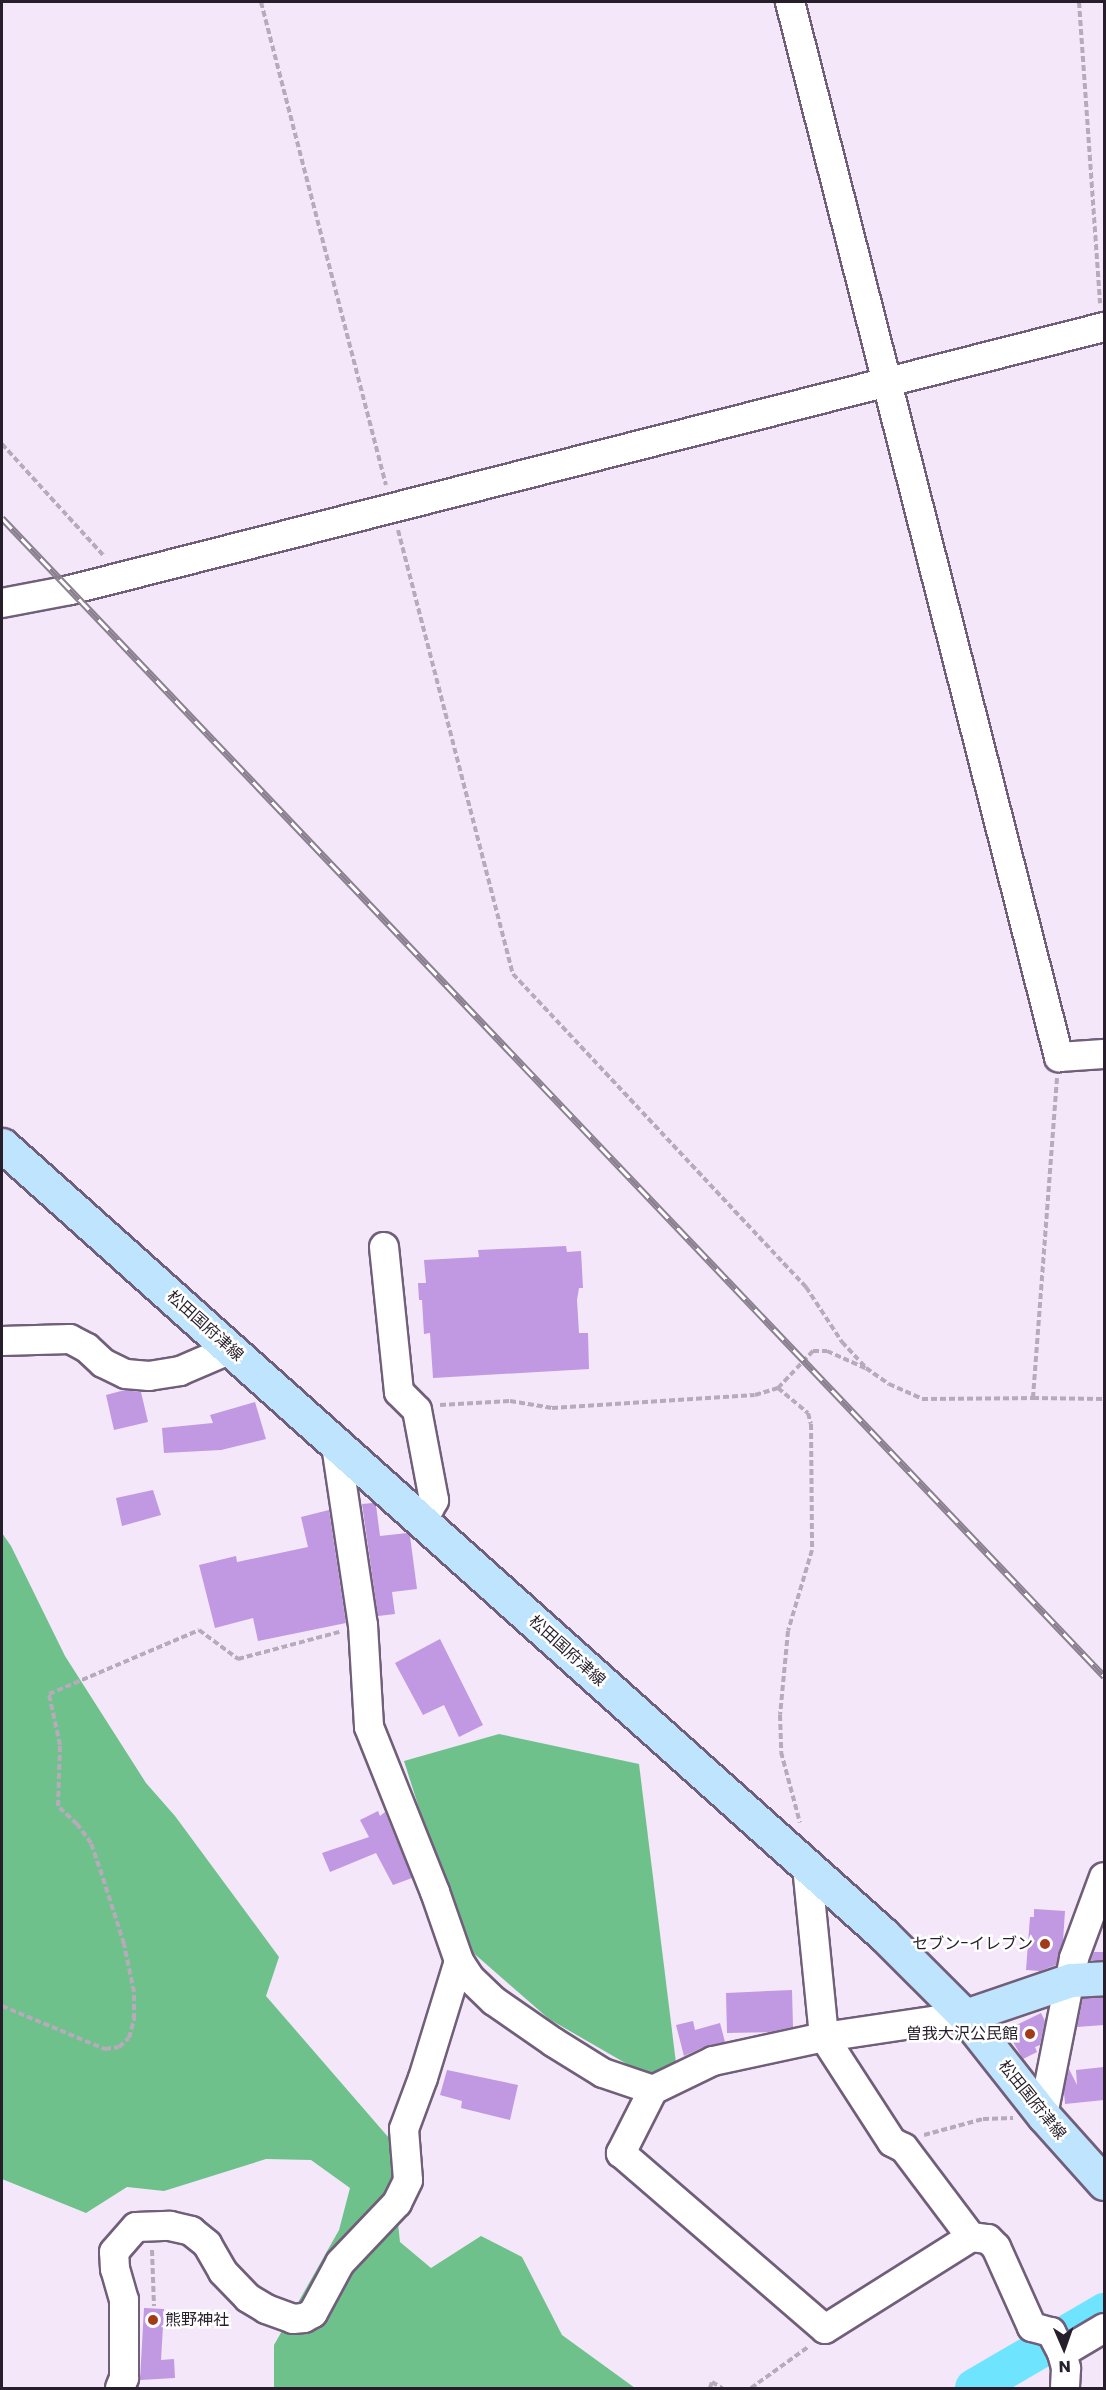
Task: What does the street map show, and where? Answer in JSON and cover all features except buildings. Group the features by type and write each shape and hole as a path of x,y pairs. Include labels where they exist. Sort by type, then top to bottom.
{"main road":[{"name":"松田国府津線","path":"2,1145 883,1934 965,2016 1043,2116 1104,2184"},
{"path":"965,2016 1071,1980 1104,1978"}],"street":[{"path":"790,2 1059,1057 1104,1054"},
{"path":"2,603 70,590 887,381 1104,334"},
{"path":"384,1246 399,1392 417,1410 434,1500 423,1521"},
{"path":"2,1341 70,1339 87,1348 103,1363 126,1374 149,1376 180,1371 231,1349"},
{"path":"336,1445 363,1625 369,1727 435,1892 459,1961 470,1978 494,2001 553,2042 603,2073 653,2090"},
{"path":"802,1861 824,2037 892,2142 904,2148 971,2237"},
{"path":"1043,2116 1074,1958 1104,1877"},
{"path":"120,2388 124,2378 124,2300 115,2269 114,2252 136,2227 170,2226 191,2231 207,2244 222,2272 248,2298 266,2309 293,2319 304,2318 313,2313 340,2263 397,2203 408,2180 404,2129 423,2078 459,1961"},
{"path":"965,2016 824,2037 713,2061 653,2090 621,2153 825,2329 971,2237 988,2239 996,2247 1032,2327 1056,2342 1066,2368 1065,2388"},
{"path":"1056,2342 1104,2328"}],"path":[{"path":"261,2 513,974 806,1287 842,1342 866,1368"},
{"path":"1079,2 1104,334"},
{"path":"2,444 102,555 109,558"},
{"path":"1033,1398 1059,1057"},
{"path":"417,1410 435,1405 510,1401 552,1408 755,1395 778,1388 813,1351 827,1351 866,1368 889,1384 922,1399 1104,1399"},
{"path":"778,1388 808,1413 811,1424 812,1550 788,1630 780,1715 781,1752 799,1816 802,1861"},
{"path":"2,2006 105,2049 119,2047 129,2038 134,2019 134,1992 124,1944 102,1875 90,1843 77,1824 58,1806 60,1745 49,1695 199,1630 238,1659 363,1625"},
{"path":"904,2148 924,2136 984,2119 1043,2116"},
{"path":"152,2263 154,2306"},
{"path":"751,2388 816,2341 825,2329"},
{"path":"710,2388 712,2382 722,2388"}],"green space":[{"path":"2,1533 11,1546 65,1656 146,1783 175,1816 279,1957 266,1996 389,2138 400,2242 431,2268 481,2236 522,2257 562,2335 635,2388 274,2388 274,2345 339,2230 350,2188 311,2160 266,2159 164,2191 127,2187 86,2213 2,2179"},
{"path":"499,1734 639,1764 676,2063 646,2075 549,2019 462,1943 404,1761"}],"waterway":[{"path":"974,2388 1104,2312"}],"railway":[{"path":"2,518 1104,1676"}],"place":[{"name":"セブン-イレブン","path":"1045,1944"},
{"name":"曽我大沢公民館","path":"1030,2034"},
{"name":"熊野神社","path":"153,2320"}]}
